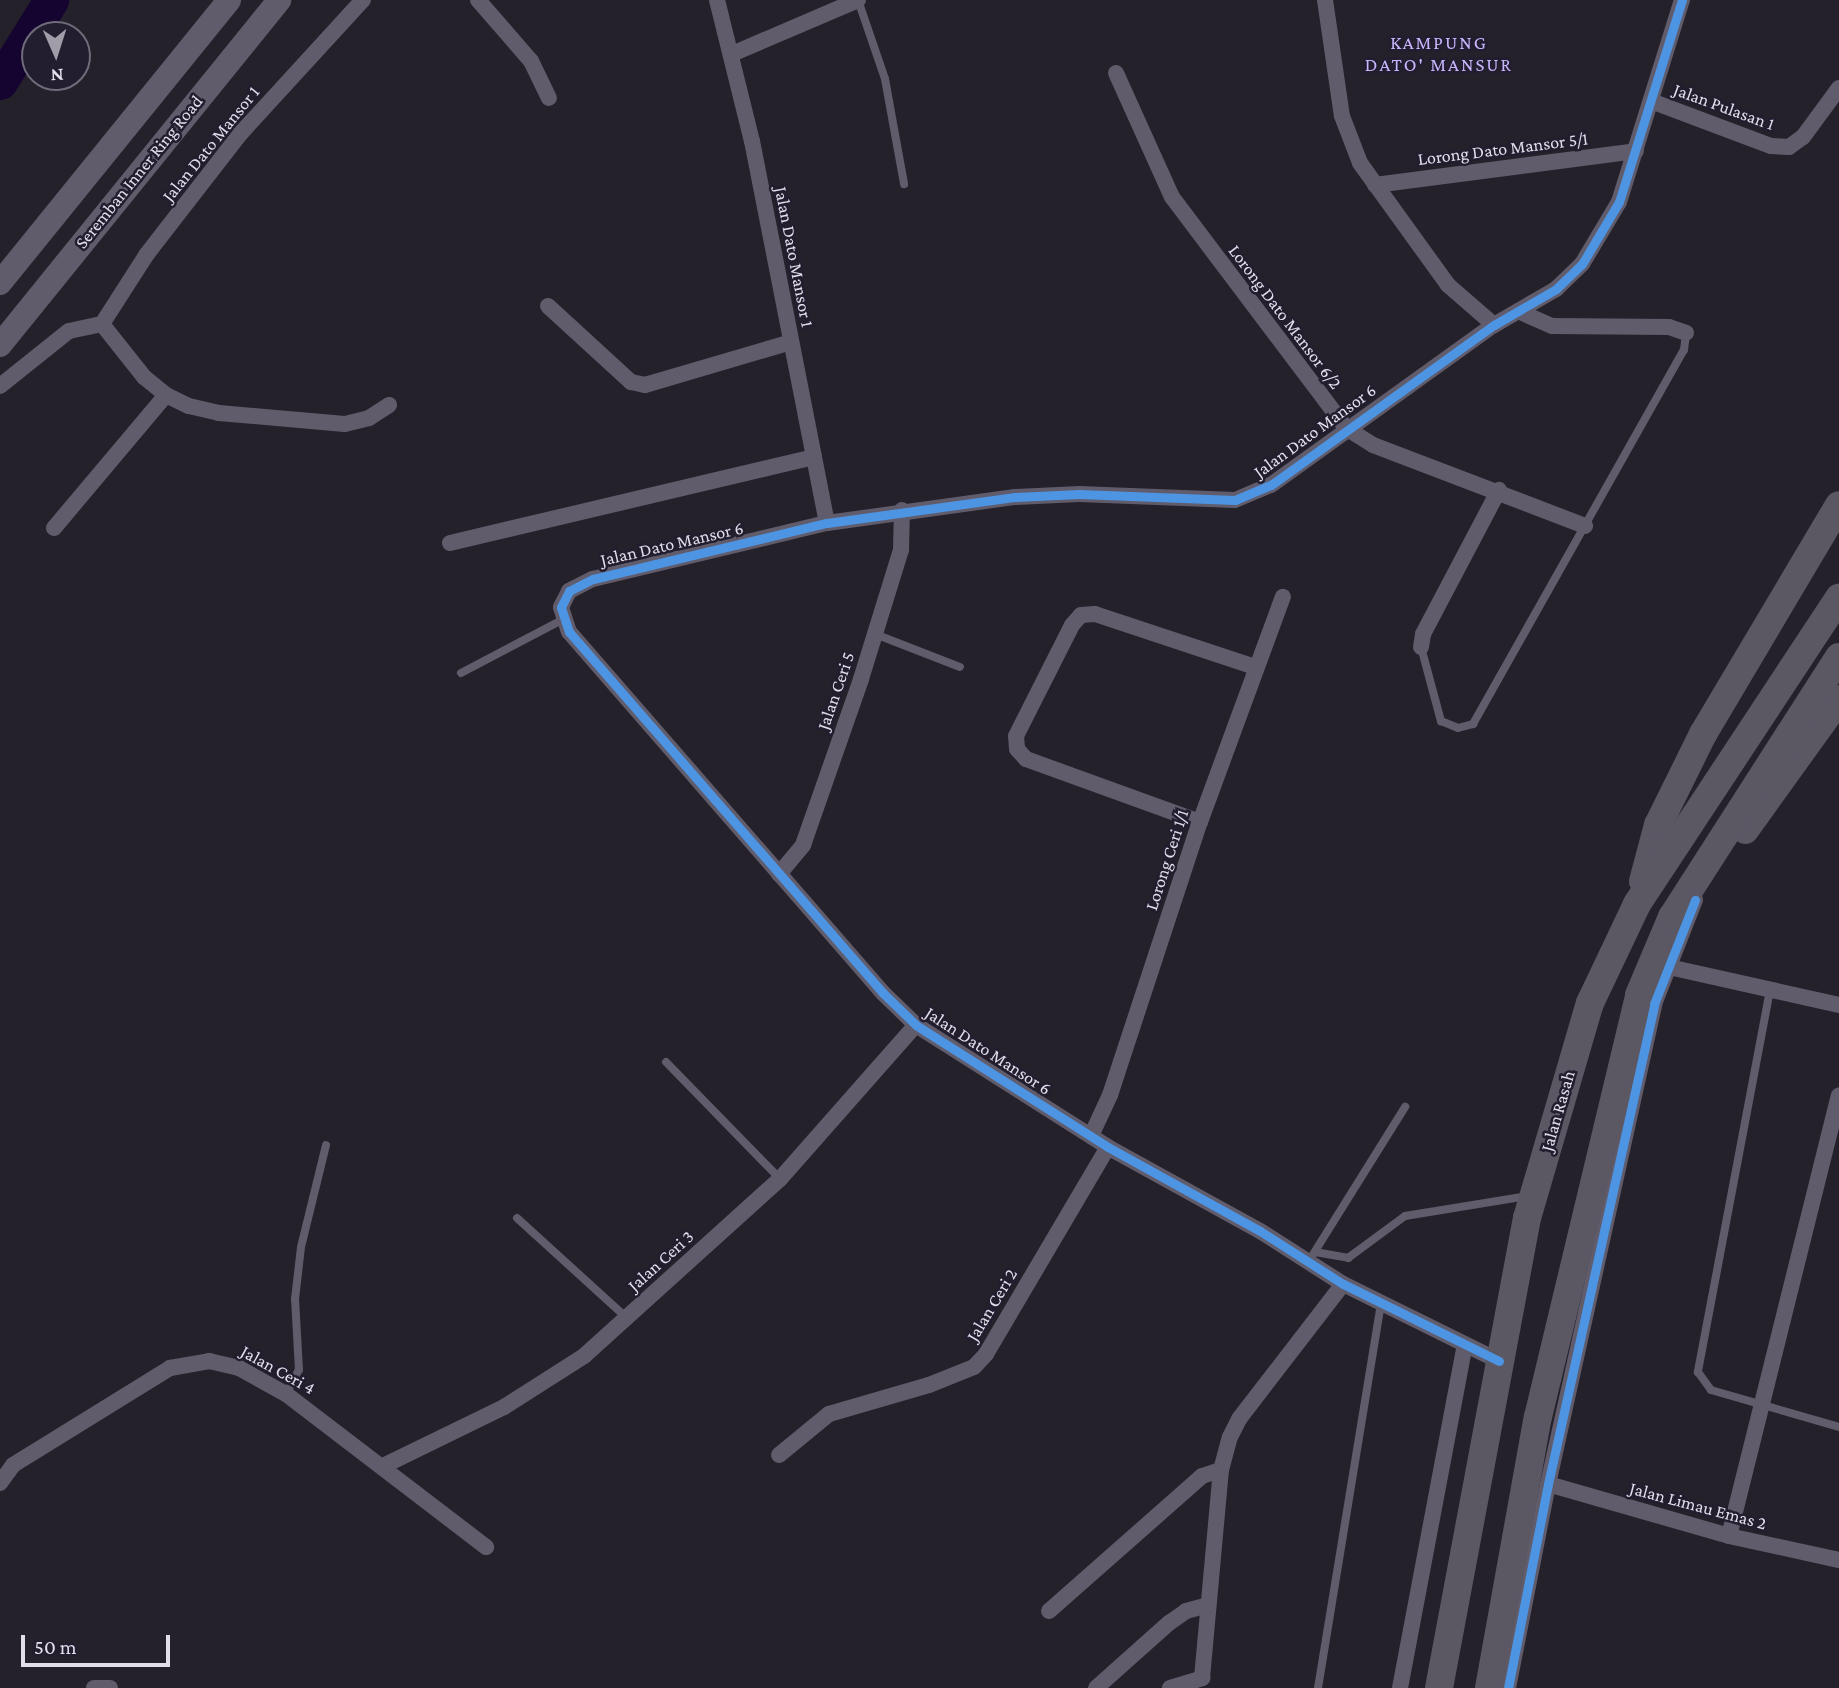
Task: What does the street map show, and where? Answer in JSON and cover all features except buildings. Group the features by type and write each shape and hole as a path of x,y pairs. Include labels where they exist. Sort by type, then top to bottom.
{"highway":[{"path":"1637,904 1658,824 1703,734 1839,505"},
{"name":"Jalan Rasah","path":"1439,1688 1499,1362 1533,1195 1590,1003 1637,904 1839,598"},
{"path":"1489,1688 1538,1417 1639,995 1672,917 1839,657"},
{"path":"1639,995 1695,900 1839,699"}],"main road":[{"path":"0,283 229,0"},
{"name":"Seremban Inner Ring Road","path":"0,345 279,0"}],"street":[{"name":"Jalan Dato Mansor 1","path":"102,324 139,264 240,134 363,0"},
{"path":"478,0 531,61 549,97"},
{"name":"Jalan Dato Mansor 1","path":"717,0 732,54 827,523"},
{"path":"732,54 858,0"},
{"path":"1325,0 1342,116 1360,163 1448,285 1494,325"},
{"name":"Jalan Dato Mansor 6","path":"1499,1362 1464,1348 1343,1284 1312,1257 1108,1147 916,1025 883,993 562,620 561,607 569,591 593,579 827,523 902,510 1079,494 1235,500 1271,485 1346,428 1494,325 1556,289 1582,264 1612,219 1636,151 1682,0"},
{"name":"Lorong Dato Mansor 6/2","path":"1116,74 1156,169 1172,197 1346,428 1373,445 1499,490 1585,526"},
{"name":"Jalan Pulasan 1","path":"1651,101 1771,146 1789,148 1803,138 1839,88"},
{"name":"Lorong Dato Mansor 5/1","path":"1374,185 1636,151"},
{"path":"548,306 631,382 645,386 790,342"},
{"path":"1518,311 1552,326 1669,327 1686,333"},
{"path":"0,386 69,331 102,324 144,377 166,396 219,413 345,424 369,418 389,405"},
{"path":"54,528 166,396"},
{"path":"450,544 814,457"},
{"path":"1421,647 1423,634 1499,490"},
{"name":"Jalan Ceri 5","path":"779,874 803,845 875,634 901,551 902,510"},
{"name":"Lorong Ceri 1/1","path":"1091,1136 1110,1096 1200,822 1283,597"},
{"path":"1200,822 1026,759 1017,750 1016,736 1072,625 1081,615 1095,614 1255,667"},
{"path":"1508,1688 1548,1484 1654,1004 1695,900"},
{"path":"1669,967 1839,1005"},
{"name":"Jalan Ceri 3","path":"383,1466 505,1407 583,1356 780,1179 916,1025"},
{"path":"1729,1536 1839,1096"},
{"name":"Jalan Ceri 2","path":"779,1455 829,1414 929,1385 974,1367 986,1354 1108,1147"},
{"path":"1170,1688 1201,1683 1221,1469 1239,1419 1343,1284"},
{"path":"1400,1688 1464,1348"},
{"name":"Jalan Ceri 4","path":"0,1483 6,1461 162,1373 191,1362 226,1363 286,1394 486,1547"},
{"path":"1049,1611 1202,1476 1221,1469"},
{"name":"Jalan Limau Emas 2","path":"1548,1484 1729,1536 1839,1560"},
{"path":"1096,1688 1169,1623 1186,1611 1208,1605"},
{"path":"94,1688 110,1688"}],"lane":[{"path":"858,0 885,79 904,184"},
{"path":"1421,647 1441,721 1458,728 1473,724 1684,351 1686,333"},
{"path":"461,673 562,620"},
{"path":"875,634 960,667"},
{"path":"1770,990 1698,1372 1712,1390 1761,1407 1839,1427"},
{"path":"666,1062 780,1179"},
{"path":"1312,1257 1405,1107"},
{"path":"286,1394 299,1370 295,1298 301,1247 326,1145"},
{"path":"1312,1257 1348,1258 1405,1216 1533,1195"},
{"path":"517,1218 626,1318"},
{"path":"1318,1688 1381,1304"}],"waterway":[{"path":"0,82 51,0"}],"cycle path":[{"path":"1499,1361 1343,1284 1260,1231 1108,1147 916,1025 883,993 569,632 561,607 569,591 593,579 827,523 1015,497 1079,494 1235,500 1271,485 1494,325 1556,289 1582,264 1619,202 1682,0"},
{"path":"1508,1688 1548,1484 1654,1004 1695,900"}],"district":[{"name":"KAMPUNG DATO' MANSUR","path":"1439,54"}]}
